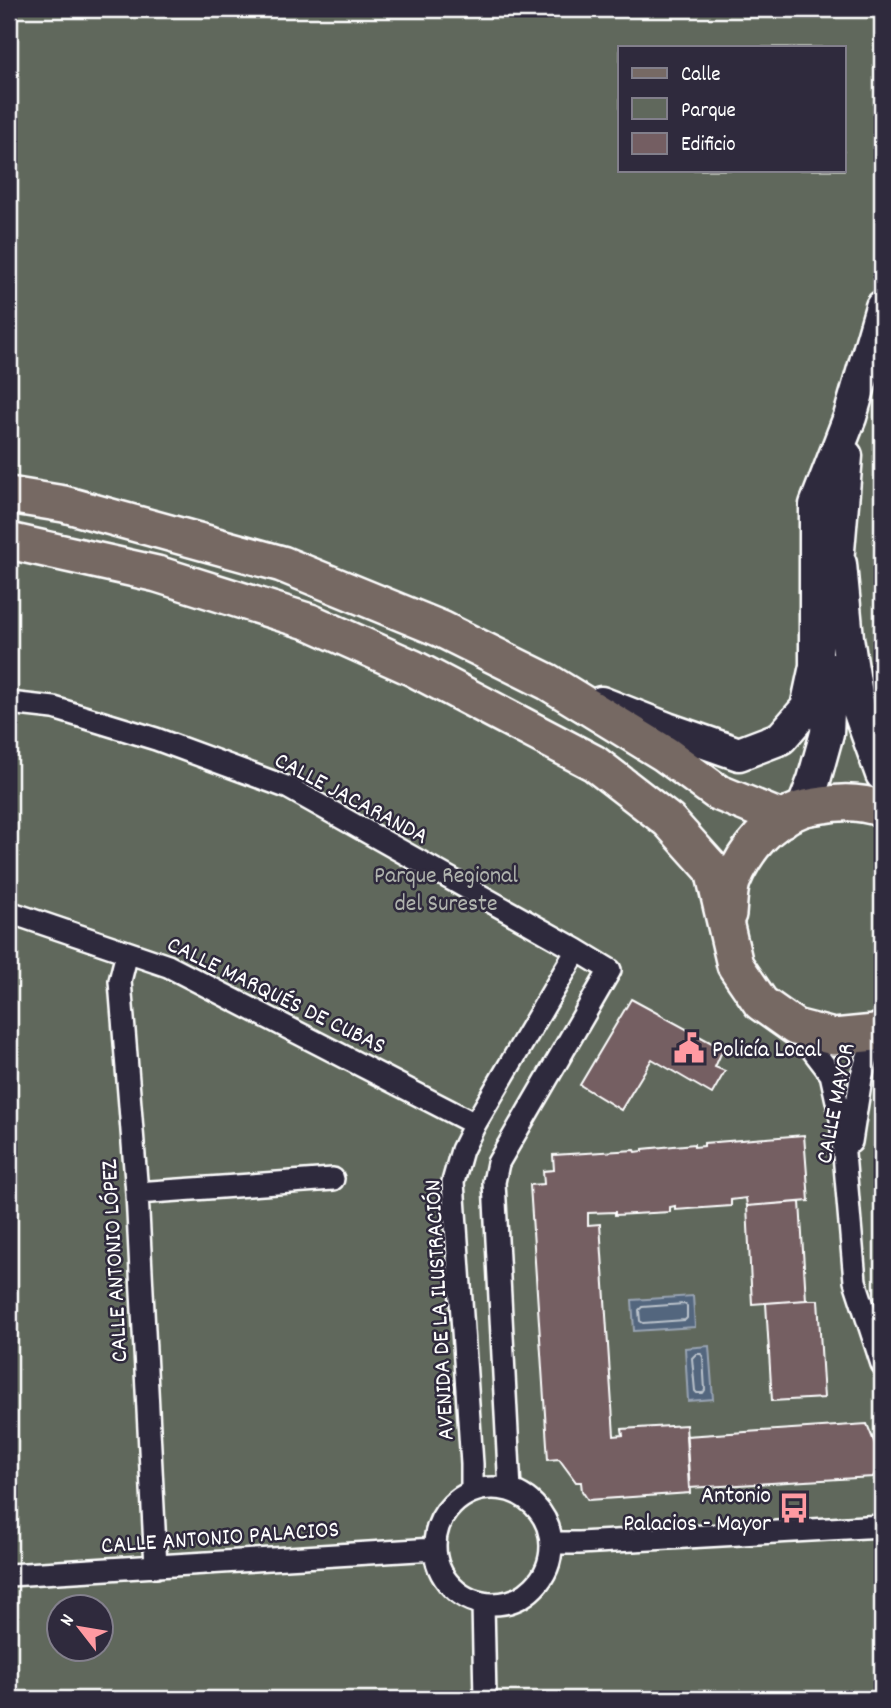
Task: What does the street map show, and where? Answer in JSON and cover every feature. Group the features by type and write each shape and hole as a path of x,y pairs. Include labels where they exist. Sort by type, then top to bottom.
{"main road":[{"path":"9,495 64,504 282,564 441,629 548,682 665,754 717,792 793,814"},
{"path":"9,541 157,574 310,622 413,668 594,763 669,821 713,870 735,965 761,1003 794,1027 834,1037 878,1032"},
{"path":"726,925 731,884 751,848 768,830 793,814 843,801 882,809"}],"street":[{"path":"548,682 739,754 781,738 807,708 816,666 816,505 850,416 882,307"},
{"path":"793,814 814,780 828,733 838,545 850,416"},
{"path":"838,545 847,638 858,707 882,774"},
{"name":"CALLE JACARANDA","path":"9,703 54,708 156,739 289,788 576,950"},
{"name":"CALLE MARQUÉS DE CUBAS","path":"9,912 168,966 475,1124"},
{"path":"510,1490 494,1182 498,1163 610,970 576,950"},
{"name":"AVENIDA DE LA ILUSTRACIÓN","path":"472,1491 453,1182 462,1150 475,1124 576,950"},
{"name":"CALLE ANTONIO LÓPEZ","path":"127,953 120,981 137,1193 156,1567"},
{"name":"CALLE MAYOR","path":"794,1027 831,1074 841,1119 855,1280 882,1364"},
{"name":"CALLE MAYOR","path":"846,1182 861,1078 878,1032"},
{"path":"137,1193 333,1179"},
{"path":"491,1487 510,1490 529,1500 545,1519 551,1543 546,1568 531,1590 509,1602 483,1603 464,1597 449,1585 439,1568 435,1549 438,1525 452,1504 472,1491 491,1487"},
{"path":"551,1543 882,1526"},
{"name":"CALLE ANTONIO PALACIOS","path":"9,1575 435,1549"},
{"path":"483,1603 485,1699"}],"green space":[{"name":"Parque Regional del Sureste","path":"9,9 882,9 882,1699 9,1699"}],"water":[{"path":"693,1296 695,1327 634,1331 632,1300"},
{"path":"709,1346 713,1399 688,1401 685,1348"}],"building":[{"path":"631,999 723,1049 715,1067 725,1071 712,1094 652,1059 621,1110 580,1085"},
{"path":"804,1135 809,1201 747,1206 746,1198 731,1200 731,1206 675,1210 675,1206 670,1207 670,1212 615,1215 615,1212 588,1213 588,1225 600,1224 614,1436 623,1435 622,1429 686,1425 690,1493 588,1500 582,1491 581,1482 576,1482 559,1459 548,1460 530,1185 544,1184 543,1171 554,1170 553,1155 636,1152 643,1149 694,1144 694,1147 704,1146 704,1143"},
{"path":"800,1202 806,1300 752,1304 747,1206"},
{"path":"818,1300 824,1398 772,1401 766,1303"},
{"path":"867,1424 882,1461 873,1477 689,1488 686,1436"}],"place":[{"name":"Policía Local","path":"689,1048"},
{"name":"Antonio Palacios - Mayor","path":"794,1508"}]}
